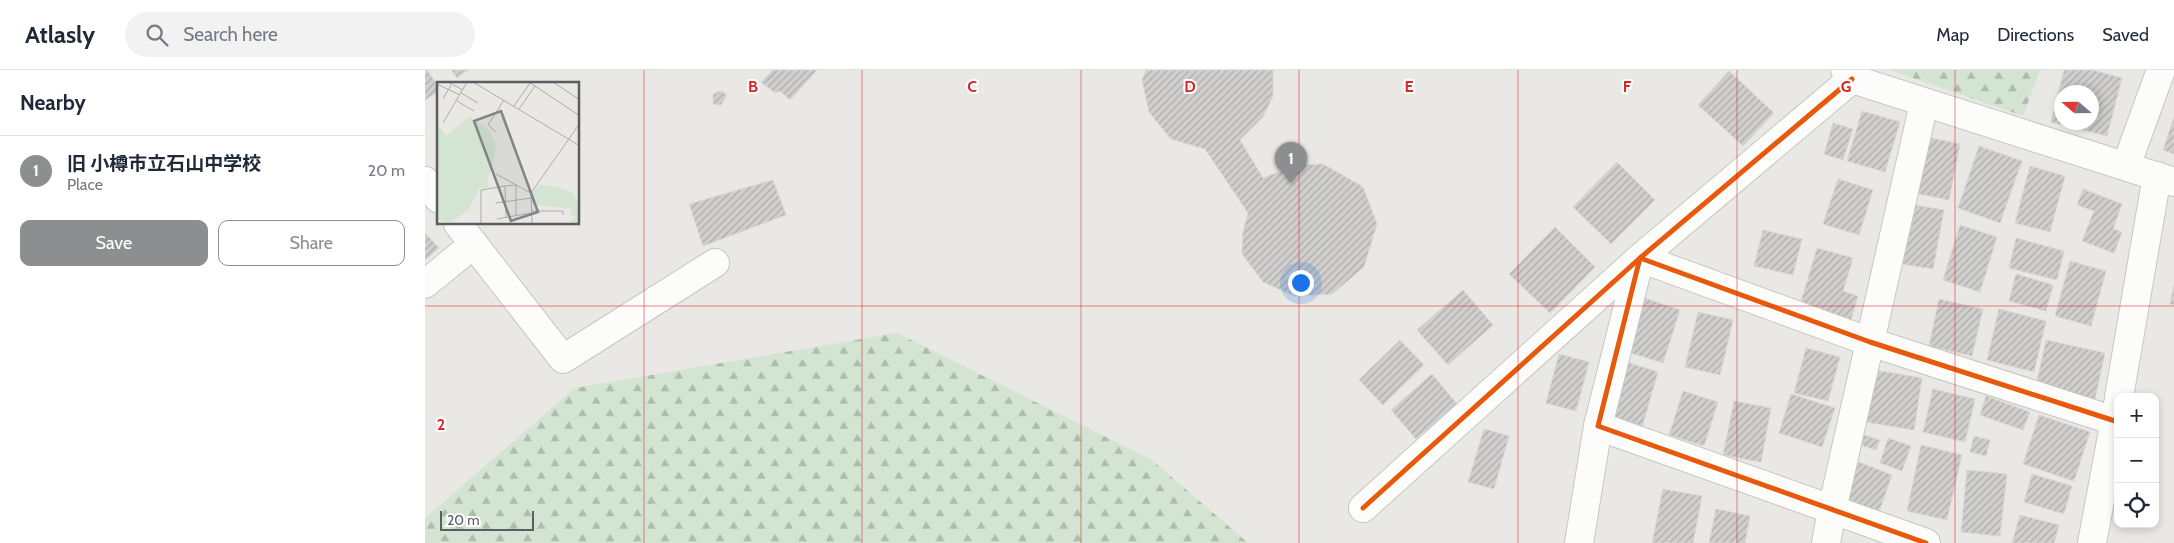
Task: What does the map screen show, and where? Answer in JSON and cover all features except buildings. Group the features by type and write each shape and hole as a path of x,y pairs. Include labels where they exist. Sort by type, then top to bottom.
{"street":[{"path":"2126,166 2161,70"},
{"path":"1363,508 1640,258 1848,74 1925,103 2166,179 2120,393"},
{"path":"1826,543 1925,103"},
{"path":"425,182 437,197"},
{"path":"425,284 466,234 563,359 715,263"},
{"path":"1640,258 1870,342 2114,407"},
{"path":"1579,543 1598,426 1640,258"},
{"path":"2093,543 2114,425"},
{"path":"1598,426 1926,543"}],"green space":[{"path":"1890,70 2040,70 2023,116"},
{"path":"897,333 1152,460 1248,543 425,543 425,518 575,388"}],"cycle path":[{"path":"1363,508 1640,258 1852,79"},
{"path":"1926,543 1598,426 1640,258 1870,342 2114,421"}],"place":[{"name":"旧 小樽市立石山中学校","path":"1291,183"}]}
